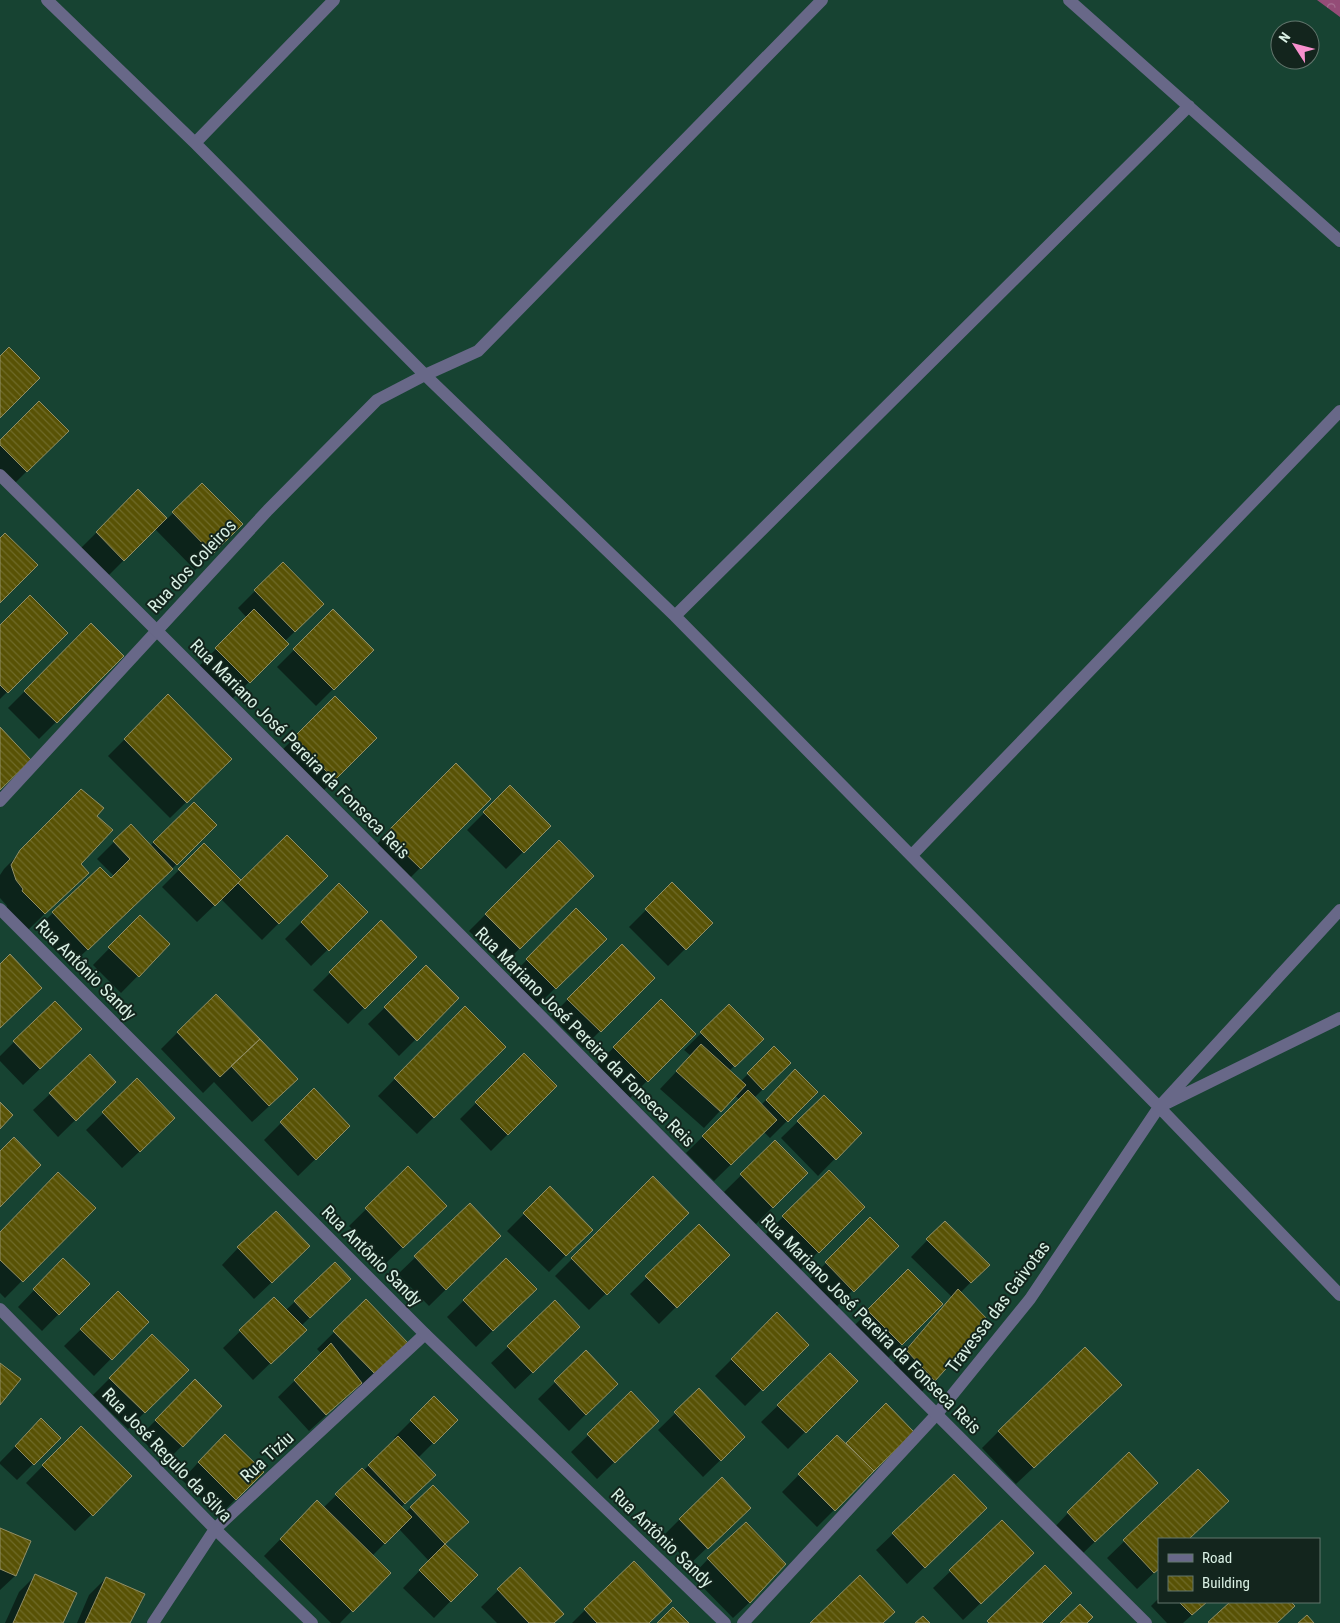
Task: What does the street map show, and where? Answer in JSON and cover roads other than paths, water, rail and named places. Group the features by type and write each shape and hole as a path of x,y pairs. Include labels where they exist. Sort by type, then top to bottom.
{"street":[{"path":"47,0 195,143 426,374 675,616 1159,1107 1340,1295"},
{"path":"195,143 334,0"},
{"name":"Rua dos Coleiros","path":"0,801 268,510 377,400 426,374 478,351 822,0"},
{"path":"1069,0 1340,241"},
{"path":"675,616 1189,106"},
{"path":"912,855 1340,411"},
{"name":"Rua Mariano José Pereira da Fonseca Reis","path":"0,476 157,630 936,1415 1146,1623"},
{"name":"Rua Antônio Sandy","path":"0,909 425,1334 725,1623"},
{"name":"Travessa das Gaivotas","path":"743,1623 936,1415 1030,1299 1159,1107 1340,910"},
{"path":"1159,1107 1340,1018"},
{"name":"Rua José Regulo da Silva","path":"0,1309 215,1529 312,1623"},
{"name":"Rua Tiziu","path":"153,1623 215,1529 425,1334"}]}
